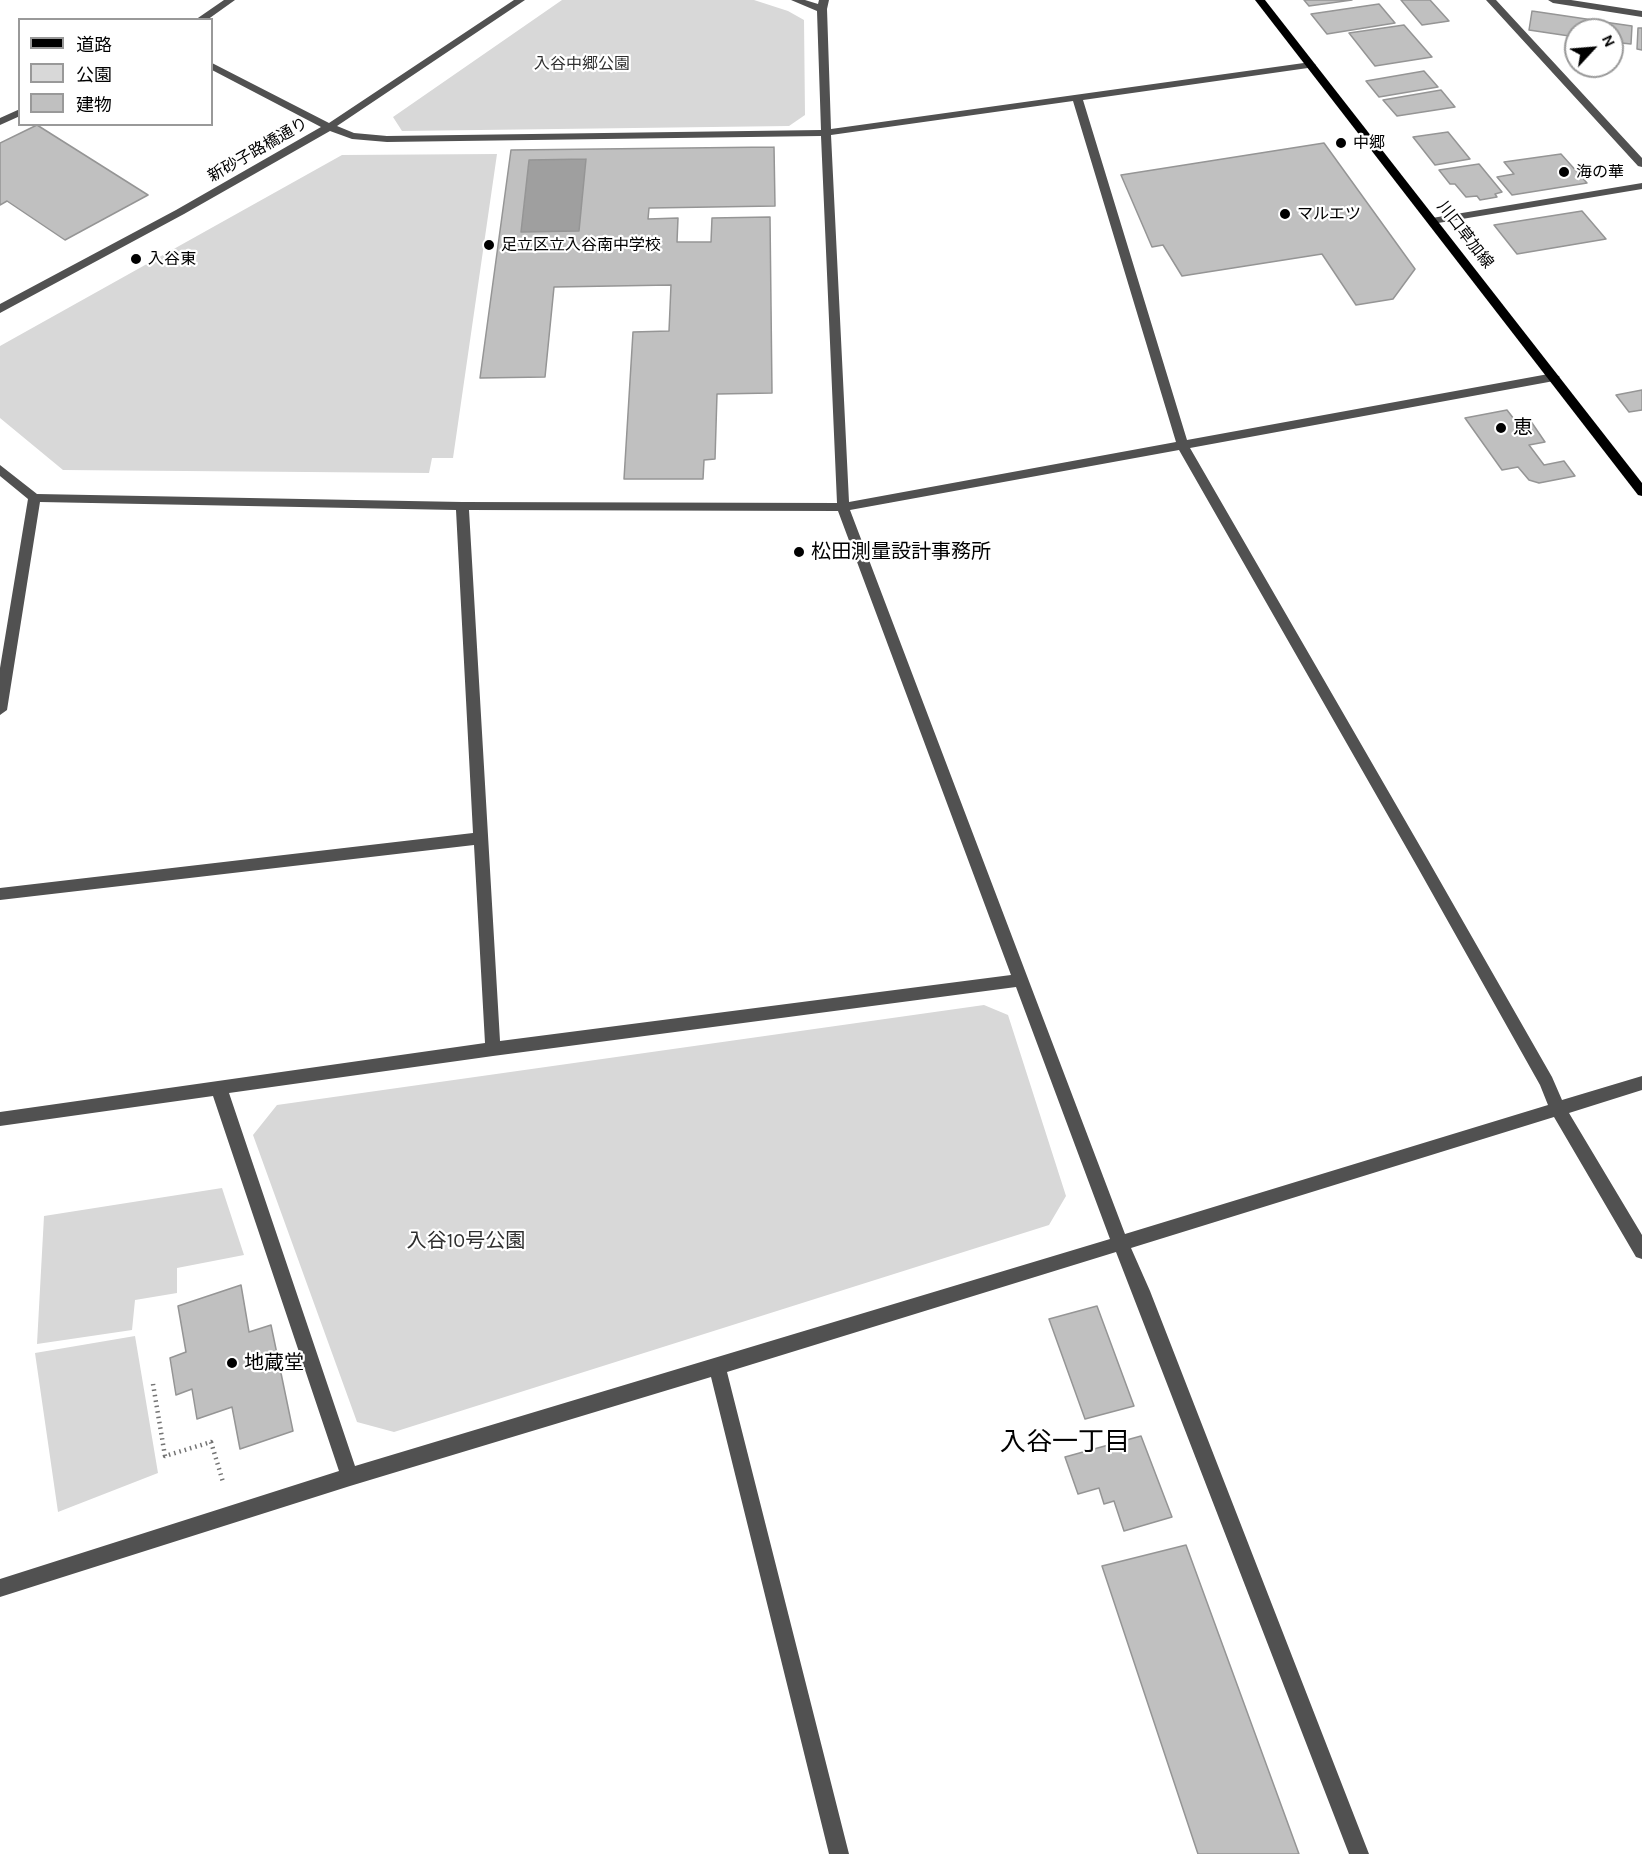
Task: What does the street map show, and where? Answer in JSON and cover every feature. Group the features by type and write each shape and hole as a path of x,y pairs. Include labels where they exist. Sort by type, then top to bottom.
{"main road":[{"name":"川口草加線","path":"1260,0 1642,492"}],"street":[{"path":"203,18 230,0"},
{"name":"新砂子路橋通り","path":"0,309 180,212 329,127 520,0"},
{"path":"796,0 823,4 826,133 843,507 1120,1243 1141,1291 1359,1854"},
{"path":"1491,0 1642,164"},
{"path":"1553,0 1642,14"},
{"path":"213,67 329,127 352,136 387,139 826,133 1311,65"},
{"path":"1077,98 1183,446 1424,864 1546,1082 1558,1109 1642,1251"},
{"path":"0,122 18,113"},
{"path":"1432,221 1642,186"},
{"path":"0,469 34,498 462,506 843,507 1554,377"},
{"path":"0,710 34,498"},
{"path":"462,506 493,1049"},
{"path":"0,894 481,838"},
{"path":"0,1119 493,1049 1021,980"},
{"path":"0,1588 350,1477 717,1367 1642,1083"},
{"path":"219,1089 350,1477"},
{"path":"717,1367 839,1854"}],"path":[{"path":"153,1384 165,1456 211,1442 224,1482"}],"green space":[{"name":"入谷中郷公園","path":"562,0 754,0 788,11 804,20 805,115 789,126 402,131 393,117"},
{"path":"497,154 453,458 432,458 429,473 63,470 0,418 0,346 342,155"},
{"name":"入谷10号公園","path":"984,1005 1008,1015 1066,1196 1049,1225 394,1432 357,1422 253,1135 277,1105"},
{"path":"222,1188 244,1255 177,1268 177,1293 135,1300 132,1330 37,1344 44,1216"},
{"path":"135,1336 158,1473 58,1512 35,1353"}],"shaded area":[{"path":"586,159 579,231 521,232 529,160"}],"building":[{"path":"1304,0 1352,0 1309,6"},
{"path":"1401,0 1430,0 1449,21 1422,25"},
{"path":"1379,4 1395,23 1327,34 1311,14"},
{"path":"1532,11 1579,18 1564,18 1564,35 1529,30"},
{"path":"1404,25 1432,57 1375,66 1349,33"},
{"path":"1624,25 1632,26 1631,44 1624,43"},
{"path":"1638,28 1642,28 1642,50 1637,49"},
{"path":"1424,71 1438,87 1379,97 1366,81"},
{"path":"1441,90 1455,107 1397,116 1383,100"},
{"path":"39,126 148,195 65,240 7,201 0,205 0,143"},
{"path":"1448,132 1470,159 1435,165 1413,137"},
{"path":"1324,143 1415,269 1393,299 1356,305 1322,254 1182,276 1163,245 1152,247 1121,175"},
{"path":"774,147 775,206 649,208 648,219 678,218 677,242 711,242 712,218 770,217 772,393 717,394 715,459 704,460 703,479 624,479 633,332 669,331 671,285 554,287 545,377 480,378 511,150","holes":["586,159 579,231 521,232 529,160"]},
{"path":"1561,154 1587,183 1512,195 1497,177 1514,174 1504,162"},
{"path":"1479,164 1502,192 1495,194 1497,197 1480,200 1477,196 1466,197 1455,184 1450,184 1439,170"},
{"path":"1582,211 1606,239 1517,254 1494,225"},
{"path":"1642,390 1642,410 1629,412 1616,395"},
{"path":"1507,410 1517,423 1530,420 1545,442 1529,445 1544,465 1564,461 1575,476 1539,483 1529,480 1518,467 1502,470 1465,418"},
{"path":"241,1285 249,1332 271,1325 293,1431 240,1449 232,1407 197,1419 192,1389 176,1395 170,1358 186,1352 178,1306"},
{"path":"1097,1306 1134,1406 1085,1419 1049,1319"},
{"path":"1141,1436 1172,1517 1124,1531 1114,1501 1104,1504 1099,1488 1078,1494 1065,1457"},
{"path":"1186,1545 1299,1854 1198,1854 1102,1566"}],"place":[{"name":"中郷","path":"1341,143"},
{"name":"海の華","path":"1564,172"},
{"name":"マルエツ","path":"1285,214"},
{"name":"足立区立入谷南中学校","path":"489,245"},
{"name":"入谷東","path":"136,259"},
{"name":"恵","path":"1501,428"},
{"name":"松田測量設計事務所","path":"799,552"},
{"name":"地蔵堂","path":"232,1363"}],"district":[{"name":"入谷一丁目","path":"1065,1443"}]}
